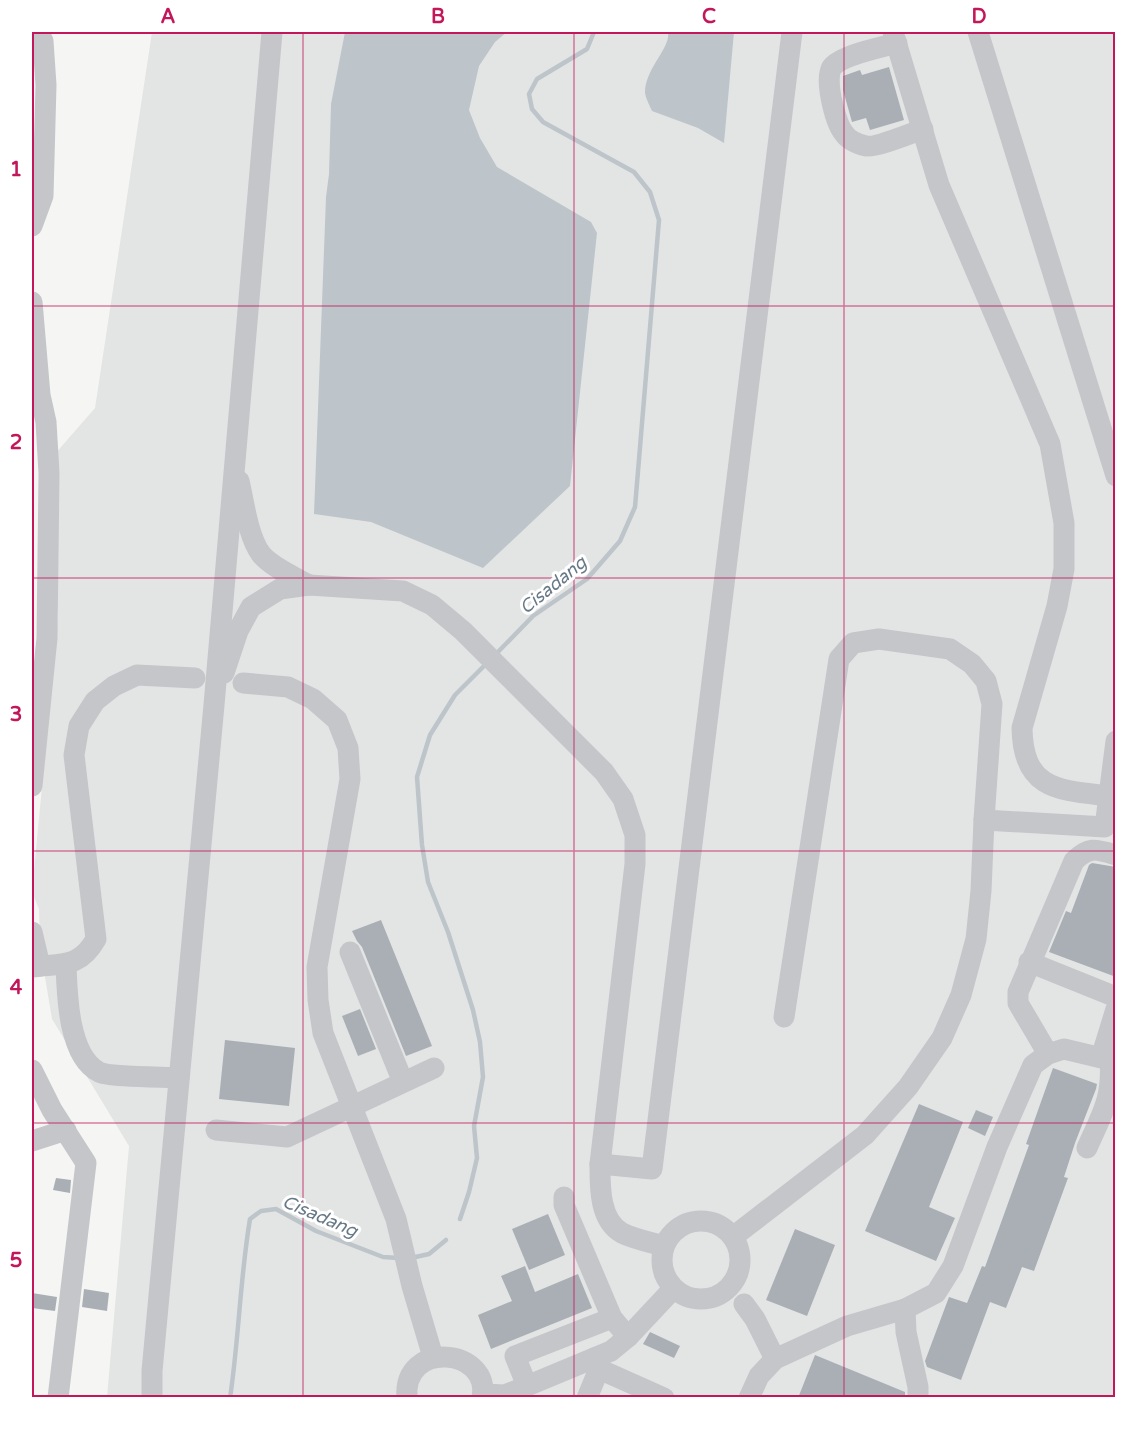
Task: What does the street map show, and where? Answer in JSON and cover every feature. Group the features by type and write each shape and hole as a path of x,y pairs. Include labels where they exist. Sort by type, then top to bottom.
{"street":[{"path":"152,1398 152,1371 214,705 273,32"},
{"path":"600,1164 652,1169 792,32"},
{"path":"978,32 1116,476"},
{"path":"32,33 41,37 43,41 39,95 43,196 32,225"},
{"path":"923,129 868,147 853,142 842,132 835,113 828,78 830,69 840,60 895,37 923,129 939,185 1050,444 1058,480 1064,523 1064,569 1057,606 1022,728 1022,746 1031,767 1044,783 1066,791 1108,796"},
{"path":"32,302 40,395 46,422 49,473 47,638 32,786"},
{"path":"234,459 251,532 261,555 282,571 309,585"},
{"path":"214,705 238,631 251,607 280,589 309,585 403,591 432,604 463,631 604,772 623,799 635,835 635,864 600,1164 599,1195 608,1217 621,1233 663,1246"},
{"path":"734,1236 865,1135 908,1087 942,1038 961,995 976,939 992,704 986,681 972,664 950,649 879,639 853,643 838,659 784,1017"},
{"path":"32,932 35,966 66,964 88,953 96,939 74,755 79,726 94,701 114,686 137,675 195,678"},
{"path":"243,683 288,687 313,699 337,720 348,748 350,779 317,967 318,1000 323,1033 396,1220 433,1357"},
{"path":"984,820 1105,827 1116,741"},
{"path":"1048,1054 1018,1003 1018,992 1074,861 1082,853 1095,849 1116,855"},
{"path":"350,952 403,1082"},
{"path":"1029,962 1116,997"},
{"path":"66,964 68,1011 77,1042 88,1063 100,1073 179,1078"},
{"path":"1087,1148 1109,1098 1112,1079 1110,1060 1104,1048 1116,1009"},
{"path":"749,1398 759,1376 776,1359 847,1326 905,1309 936,1293 953,1266 997,1147 1033,1065 1048,1054 1065,1049 1110,1060"},
{"path":"216,1130 287,1137 434,1068"},
{"path":"32,1070 52,1110 86,1163 58,1398"},
{"path":"32,1141 66,1130"},
{"path":"564,1197 564,1205 612,1318 628,1337"},
{"path":"694,1220 716,1222 734,1236 741,1254 739,1273 728,1289 710,1299 691,1298 673,1289 662,1269 663,1246 675,1229 694,1220"},
{"path":"407,1398 406,1387 415,1368 433,1357 451,1356 467,1362 479,1376 482,1396 505,1396 527,1386 596,1364 628,1337 673,1289"},
{"path":"744,1304 776,1359"},
{"path":"905,1309 906,1332 918,1387 918,1398"},
{"path":"527,1386 515,1356 612,1318"},
{"path":"587,1398 596,1364"},
{"path":"596,1364 664,1398"}],"shaded area":[{"path":"152,32 1115,32 1115,1397 107,1397 129,1146 52,1019 40,947 39,909 32,892 58,618 54,455 95,408"},
{"path":"345,32 507,32 495,42 479,66 469,110 480,138 497,167 591,222 597,233 570,486 483,568 371,522 314,514 331,104"},
{"path":"668,32 734,32 724,143 698,128 652,111 645,93 646,84 666,45"}],"building":[{"path":"889,67 904,120 870,130 866,118 852,122 843,90 843,76 860,70 862,75"},
{"path":"1092,863 1116,867 1116,977 1049,952 1066,911 1071,913 1089,865"},
{"path":"381,920 432,1046 406,1056 362,947 352,931"},
{"path":"360,1009 376,1049 358,1056 342,1016"},
{"path":"225,1040 295,1048 289,1106 219,1099"},
{"path":"1053,1068 1097,1084 1096,1089 1075,1143 1064,1177 1068,1178 1034,1271 1022,1267 1006,1308 990,1302 961,1380 927,1367 925,1361 949,1297 967,1303 982,1266 985,1267 1029,1145 1026,1144"},
{"path":"919,1104 963,1122 929,1207 955,1218 936,1261 865,1231"},
{"path":"976,1110 993,1117 985,1136 968,1128"},
{"path":"56,1178 71,1180 70,1193 53,1190"},
{"path":"548,1214 565,1255 529,1270 512,1229"},
{"path":"795,1229 835,1245 807,1316 766,1300"},
{"path":"525,1266 535,1292 578,1274 592,1308 491,1349 478,1315 512,1301 501,1276"},
{"path":"84,1289 109,1293 107,1311 82,1307"},
{"path":"32,1293 57,1297 55,1311 32,1308"},
{"path":"650,1332 680,1346 674,1358 643,1344"},
{"path":"815,1355 905,1392 905,1398 798,1398"}],"waterway":[{"name":"Cisadang","path":"495,655 533,616 587,579 620,541 635,507 659,220 650,192 634,172 543,122 532,109 529,94 537,79 587,49 594,32"},
{"name":"Cisadang","path":"460,1219 477,1158 474,1126 483,1077 480,1042 473,1010 448,932 428,882 422,845 417,777 430,735 455,695 487,663"},
{"name":"Cisadang","path":"230,1398 250,1219 261,1211 276,1209 316,1231 383,1257 399,1258"},
{"name":"Cisadang","path":"411,1258 429,1254 446,1240"}]}
